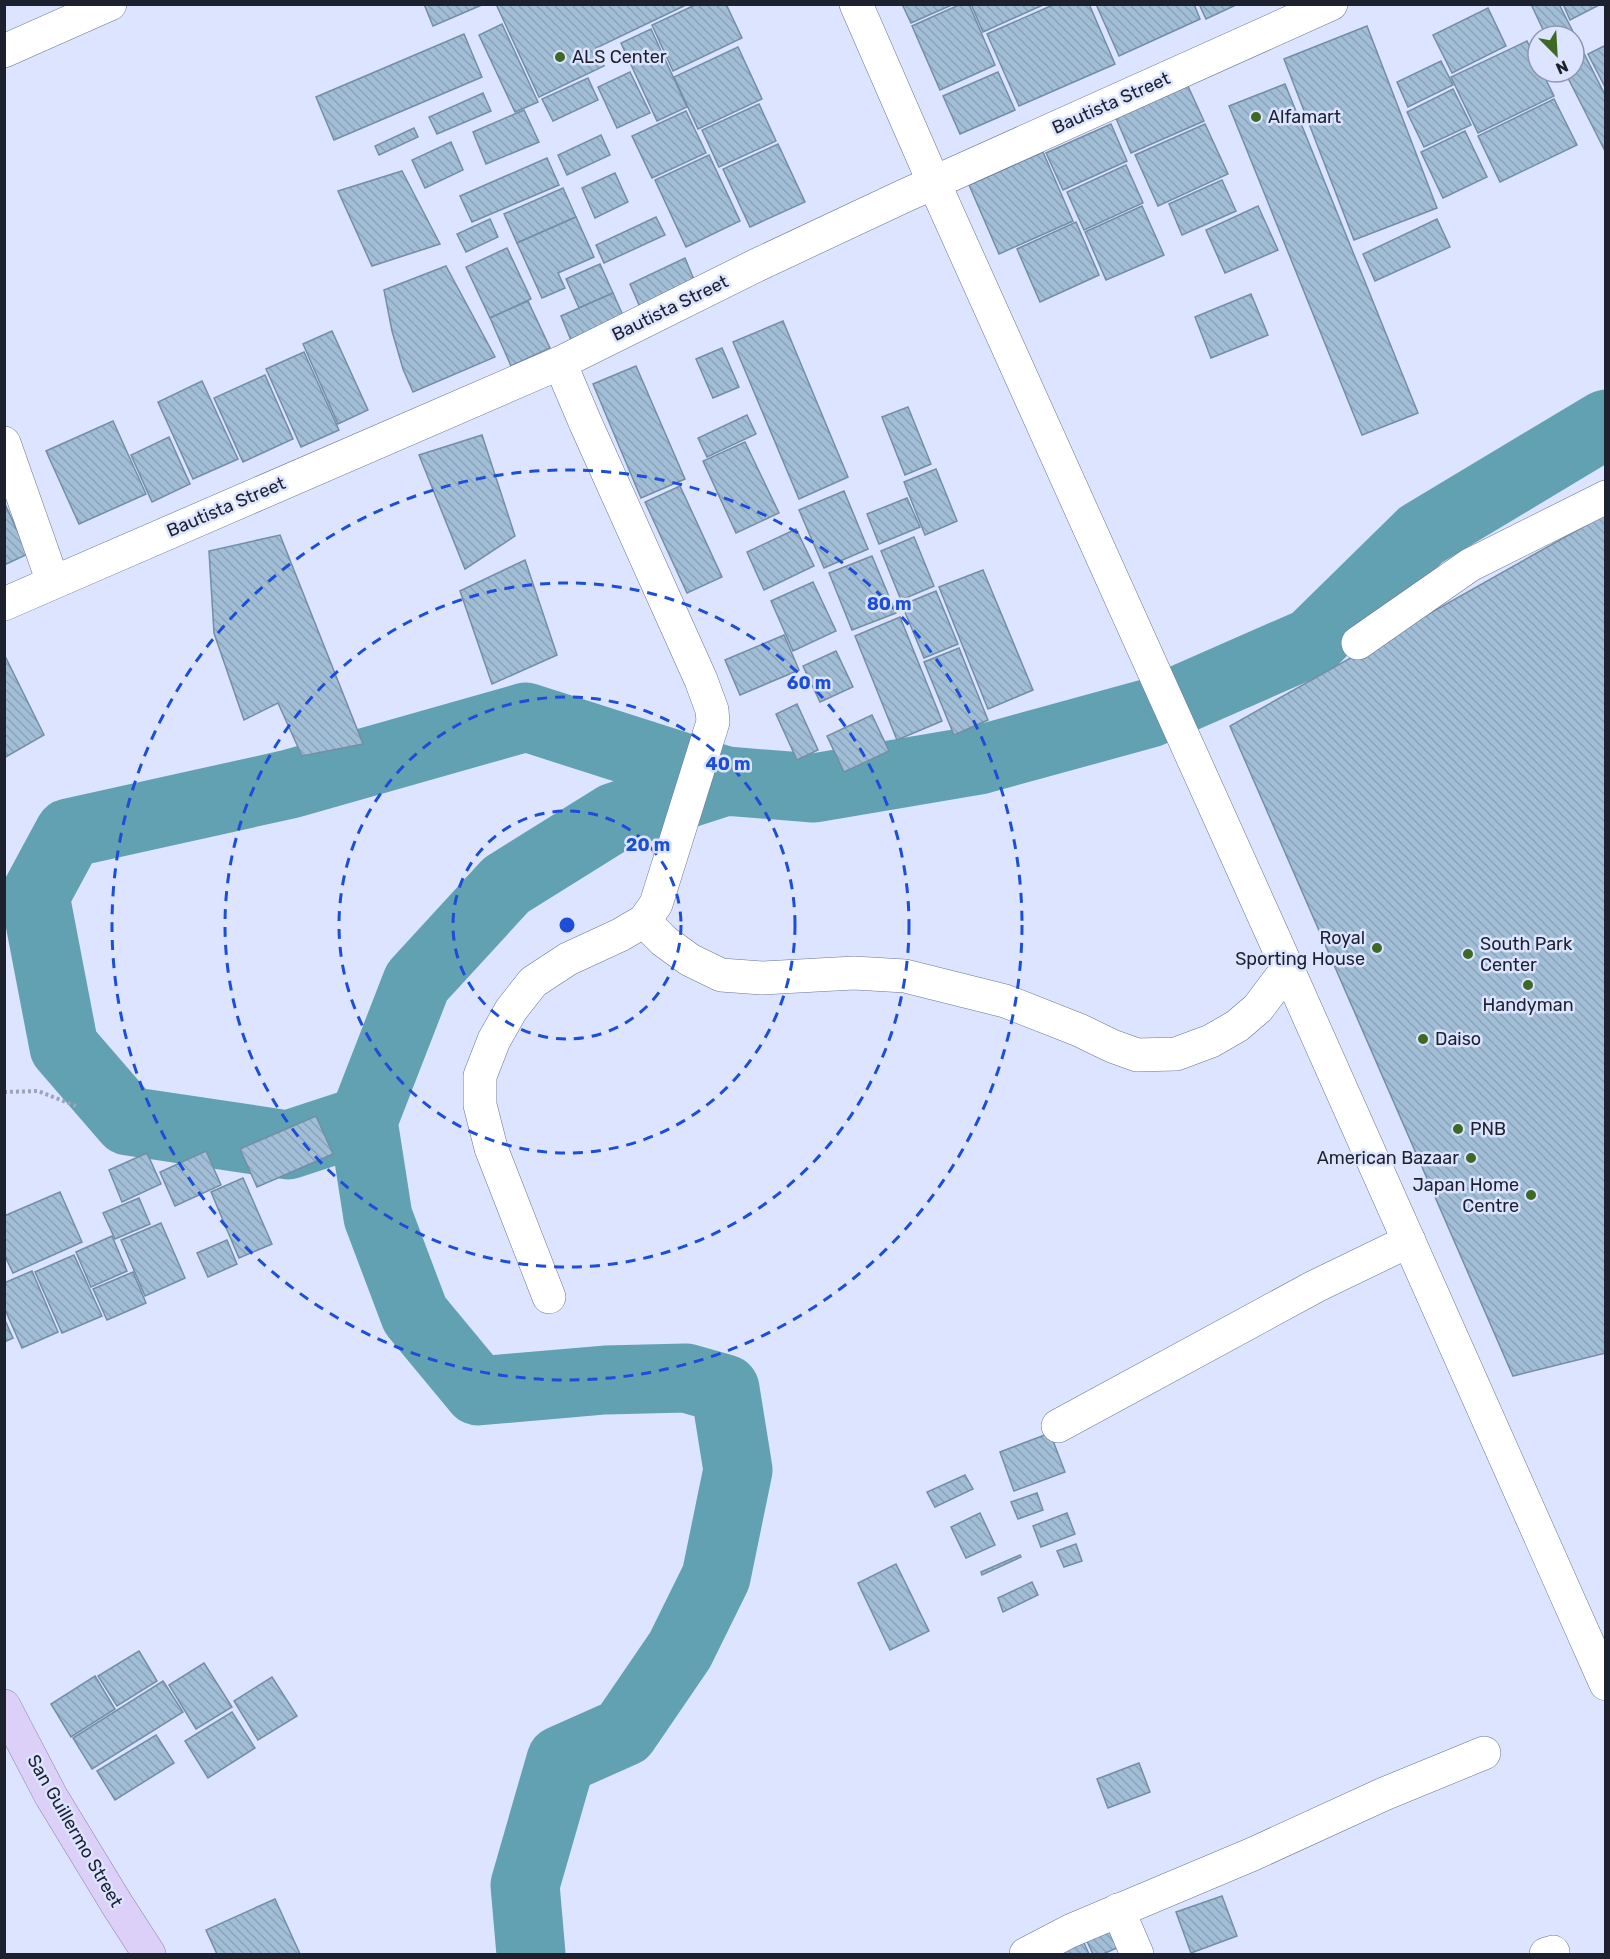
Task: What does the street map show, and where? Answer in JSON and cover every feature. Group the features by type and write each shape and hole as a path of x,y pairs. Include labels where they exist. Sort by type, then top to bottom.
{"main road":[{"name":"San Guillermo Street","path":"4,1706 51,1796 149,1954"}],"street":[{"path":"4,51 110,4"},
{"path":"856,4 934,183 1288,968 1605,1684"},
{"name":"Bautista Street","path":"4,604 560,363 757,265 1332,4"},
{"path":"549,1297 492,1149 480,1105 480,1076 494,1040 511,1010 533,982 568,959 644,921 656,904 713,722 712,710 701,680 560,363"},
{"path":"4,443 53,582"},
{"path":"1358,643 1470,565 1605,497"},
{"path":"644,921 664,941 690,960 721,975 762,978 854,973 905,976 1005,1001 1137,1055 1176,1054 1211,1041 1237,1026 1258,1008 1288,968"},
{"path":"1058,1426 1316,1286 1409,1241"},
{"path":"1026,1954 1070,1931 1253,1854 1384,1794 1484,1753"},
{"path":"1118,1910 1137,1954"}],"path":[{"path":"4,1092 38,1091 76,1107"}],"building":[{"path":"424,4 484,4 433,26"},
{"name":"ALS Center","path":"496,4 688,4 596,48 604,66 539,97"},
{"path":"697,4 726,4 742,38 673,71 652,25"},
{"path":"902,4 954,4 911,23"},
{"path":"961,4 969,4 995,65 940,90 912,26"},
{"path":"971,4 1045,4 983,32"},
{"path":"1055,4 1089,4 1115,64 1019,106 987,34"},
{"path":"1096,4 1194,4 1200,19 1119,56"},
{"path":"1199,4 1238,4 1206,19"},
{"path":"1531,4 1559,4 1569,24 1540,24"},
{"path":"1563,4 1601,4 1570,20"},
{"path":"1488,8 1506,46 1452,73 1433,35"},
{"path":"502,24 538,102 515,112 479,35"},
{"path":"1367,26 1437,208 1354,240 1284,59"},
{"path":"651,29 687,107 657,121 621,43"},
{"path":"464,34 482,77 334,140 316,97"},
{"path":"1526,41 1526,84 1548,84 1554,96 1478,133 1451,77"},
{"path":"1606,45 1606,89 1588,54"},
{"path":"738,47 762,99 698,129 674,77"},
{"path":"1586,57 1606,97 1606,153 1571,84 1586,84"},
{"path":"1441,61 1453,85 1408,107 1397,82"},
{"path":"630,72 650,113 617,128 598,87"},
{"path":"998,72 1015,110 960,134 943,96"},
{"path":"588,78 598,100 553,121 542,99"},
{"path":"1187,84 1204,121 1131,153 1115,116"},
{"path":"1285,84 1418,413 1362,435 1229,106"},
{"path":"1453,89 1471,125 1424,147 1407,112"},
{"path":"483,93 491,111 437,134 429,117"},
{"path":"1554,99 1577,145 1500,182 1478,136"},
{"path":"759,104 776,141 719,167 702,130"},
{"path":"524,110 539,142 486,164 473,132"},
{"path":"686,111 706,153 652,178 632,136"},
{"path":"1111,124 1127,161 1063,190 1046,153"},
{"path":"1205,124 1228,174 1158,206 1135,155"},
{"path":"414,128 418,137 379,155 375,146"},
{"path":"1465,131 1487,177 1443,198 1421,152"},
{"path":"601,135 610,155 567,175 558,155"},
{"path":"451,142 463,170 425,188 412,160"},
{"path":"778,144 805,202 750,227 723,169"},
{"path":"1043,152 1073,221 999,254 969,185"},
{"path":"709,155 740,221 686,247 655,180"},
{"path":"547,158 559,185 472,222 460,196"},
{"path":"1126,165 1143,203 1084,230 1067,192"},
{"path":"402,171 440,244 372,266 338,191"},
{"path":"615,173 628,202 595,218 582,188"},
{"path":"1222,180 1236,211 1182,235 1169,204"},
{"path":"563,188 576,217 517,243 504,214"},
{"path":"1142,206 1164,255 1106,280 1085,232"},
{"path":"1258,206 1278,250 1225,273 1206,230"},
{"path":"576,217 594,257 558,273 565,288 542,298 517,243"},
{"path":"656,217 665,235 604,263 596,245"},
{"path":"490,219 498,237 466,252 457,234"},
{"path":"1437,219 1450,247 1375,281 1363,254"},
{"path":"1076,222 1099,275 1040,302 1017,249"},
{"path":"507,248 531,299 490,318 466,267"},
{"path":"685,258 695,282 640,307 630,284"},
{"path":"600,264 613,293 579,308 566,279"},
{"path":"446,266 495,357 413,392 403,369 392,331 384,290"},
{"path":"613,293 626,322 573,345 561,316"},
{"path":"1251,294 1268,335 1211,358 1195,317"},
{"path":"528,301 550,348 511,366 490,318"},
{"path":"783,321 848,477 799,499 733,342"},
{"path":"332,331 368,410 338,424 303,344"},
{"path":"722,348 739,387 713,398 696,359"},
{"path":"304,352 339,430 301,447 266,369"},
{"path":"636,366 685,479 641,498 593,384"},
{"path":"265,375 293,439 243,462 214,398"},
{"path":"202,381 238,459 193,479 158,402"},
{"path":"908,407 931,464 905,475 882,417"},
{"path":"747,415 756,434 707,457 698,438"},
{"path":"113,421 146,494 79,524 46,451"},
{"path":"482,435 515,536 465,569 419,455"},
{"path":"169,437 190,484 152,502 131,455"},
{"path":"745,442 779,513 736,533 703,461"},
{"path":"936,469 957,521 925,535 904,482"},
{"path":"680,486 722,577 687,593 645,502"},
{"path":"844,491 868,549 824,568 799,510"},
{"path":"907,498 920,527 879,544 867,514"},
{"path":"4,502 28,554 4,565"},
{"name":"South Park Center","path":"1606,514 1606,1353 1513,1376 1230,726"},
{"path":"796,529 814,566 764,590 747,552"},
{"path":"280,535 363,744 302,756 278,703 244,720 214,633 209,551"},
{"path":"914,537 934,586 901,600 881,551"},
{"path":"872,556 896,613 852,630 829,573"},
{"path":"525,560 557,655 492,684 460,591"},
{"path":"983,570 1033,690 988,709 939,587"},
{"path":"813,582 836,631 793,651 771,601"},
{"path":"936,591 958,644 924,658 902,605"},
{"path":"900,617 942,721 897,740 855,636"},
{"path":"784,635 799,670 740,695 725,660"},
{"path":"959,648 988,720 954,735 924,662"},
{"path":"836,651 853,687 820,702 803,666"},
{"path":"4,654 44,735 4,758"},
{"path":"797,704 818,750 797,760 776,714"},
{"path":"872,715 889,751 844,772 827,736"},
{"path":"316,1116 333,1154 257,1187 240,1149"},
{"path":"206,1151 221,1185 175,1206 160,1172"},
{"path":"147,1153 161,1184 122,1202 109,1170"},
{"path":"243,1178 272,1244 239,1258 211,1192"},
{"path":"60,1192 82,1242 13,1273 4,1254 4,1216"},
{"path":"139,1198 150,1224 115,1239 103,1213"},
{"path":"161,1223 185,1278 145,1296 121,1240"},
{"path":"112,1236 127,1271 91,1287 76,1252"},
{"path":"227,1240 237,1264 208,1277 197,1253"},
{"path":"74,1255 102,1316 62,1333 35,1272"},
{"path":"32,1271 58,1332 22,1348 4,1307 4,1283"},
{"path":"133,1272 146,1303 107,1320 93,1289"},
{"path":"4,1318 13,1338 4,1342"},
{"path":"1050,1433 1065,1472 1014,1491 1000,1452"},
{"path":"965,1475 973,1489 935,1507 927,1492"},
{"path":"1037,1493 1043,1510 1018,1519 1011,1502"},
{"path":"980,1513 995,1545 966,1558 951,1527"},
{"path":"1067,1513 1075,1534 1041,1547 1033,1526"},
{"path":"1076,1544 1082,1561 1064,1567 1057,1551"},
{"path":"1020,1555 1021,1557 982,1575 981,1572"},
{"path":"896,1564 929,1631 890,1650 858,1583"},
{"path":"1032,1582 1038,1595 1003,1612 998,1598"},
{"path":"139,1651 157,1681 117,1706 98,1676"},
{"path":"204,1663 232,1707 196,1729 169,1685"},
{"path":"95,1676 115,1709 71,1737 51,1704"},
{"path":"272,1677 297,1716 258,1740 234,1701"},
{"path":"163,1681 183,1712 92,1769 73,1738"},
{"path":"232,1712 255,1748 208,1778 185,1741"},
{"path":"156,1735 174,1763 115,1800 97,1771"},
{"path":"1139,1763 1150,1792 1108,1808 1097,1779"},
{"path":"1222,1896 1237,1936 1191,1953 1176,1912"},
{"path":"275,1899 300,1954 217,1954 206,1930"},
{"path":"1108,1922 1119,1947 1103,1954 1093,1954 1083,1933"},
{"path":"1079,1932 1089,1954 1060,1954"}],"waterway":[{"path":"531,1954 525,1885 561,1760 624,1732 680,1650 716,1577 738,1470 725,1389 686,1378 605,1380 478,1391 415,1315 378,1217 363,1121 417,982 506,885 615,817 726,781 814,788 979,760 1150,713 1312,642 1421,535 1606,424"},
{"path":"352,1124 288,1145 128,1121 64,1047 35,896 69,833 290,784 526,717 726,781"}],"place":[{"name":"ALS Center","path":"560,57"},
{"name":"Alfamart","path":"1256,117"},
{"name":"Royal Sporting House","path":"1377,948"},
{"name":"South Park Center","path":"1468,954"},
{"name":"Handyman","path":"1528,985"},
{"name":"Daiso","path":"1423,1039"},
{"name":"PNB","path":"1458,1129"},
{"name":"American Bazaar","path":"1471,1158"},
{"name":"Japan Home Centre","path":"1531,1195"}]}
